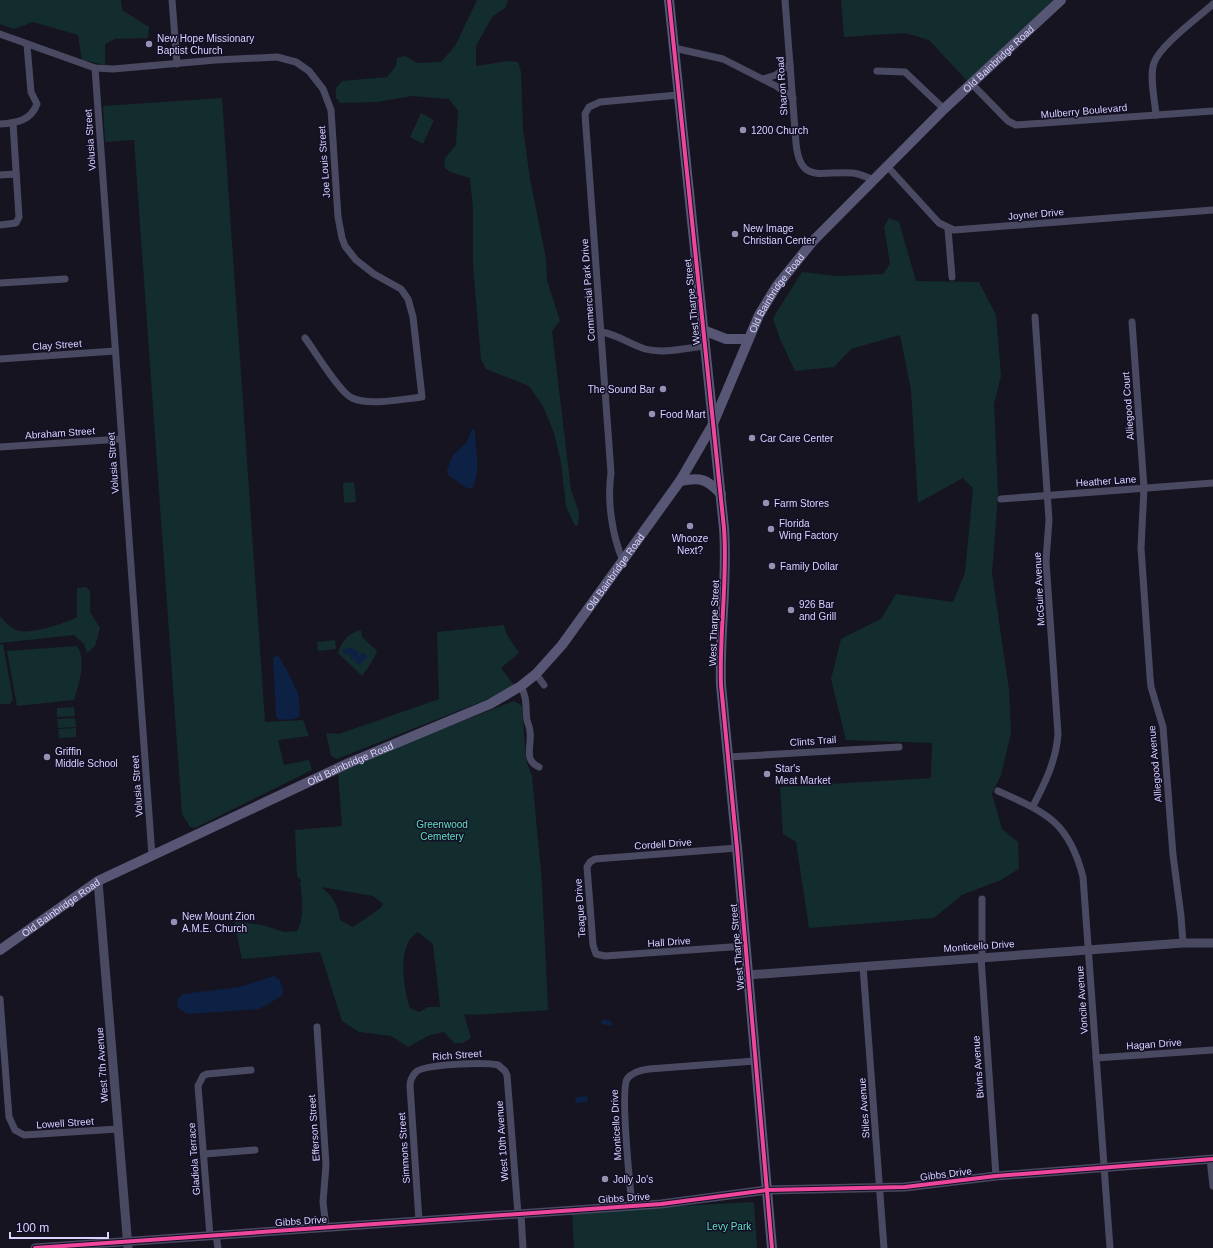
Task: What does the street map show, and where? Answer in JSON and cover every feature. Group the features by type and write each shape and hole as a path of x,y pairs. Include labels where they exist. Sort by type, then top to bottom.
{"main road":[{"name":"West Tharpe Street","path":"669,0 712,426 725,538 720,658 772,1248"},
{"name":"Old Bainbridge Road","path":"0,950 98,881 352,762 490,704 521,686 536,674 562,646 680,481 712,426 759,315 776,287 794,262 944,109 1061,0"},
{"path":"703,330 726,339 748,339"},
{"path":"680,481 700,479 710,483 721,494"}],"street":[{"path":"172,0 177,64"},
{"name":"Sharon Road","path":"785,0 797,154 801,166 810,173 818,175 853,173 874,180"},
{"path":"1156,115 1152,70 1156,57 1163,48 1213,4"},
{"name":"Joe Louis Street","path":"0,34 26,45 94,68 113,69 277,57 288,59 309,71 320,83 331,110 338,217 342,238 345,246 356,260 374,274 401,289 408,299 413,317 422,397 368,401 352,398 342,389 305,338"},
{"path":"0,124 25,120 34,111 36,104 31,92 26,45"},
{"path":"674,48 723,59 763,79 793,98"},
{"path":"763,79 776,75 790,64"},
{"name":"Volusia Street","path":"94,68 152,856"},
{"path":"877,71 905,72 944,109"},
{"name":"Mulberry Boulevard","path":"972,84 1008,121 1016,125 1213,111"},
{"name":"Commercial Park Drive","path":"623,561 615,544 609,487 611,472 602,332 587,153 587,110 592,105 600,102 678,95"},
{"path":"0,225 16,223 19,217 13,123"},
{"path":"887,166 939,223 948,229 952,277"},
{"path":"0,175 16,174"},
{"name":"Joyner Drive","path":"948,229 961,230 1213,210"},
{"path":"0,283 65,279"},
{"name":"McGuire Avenue","path":"1033,806 1051,769 1057,746 1058,734 1046,561 1049,535 1035,317"},
{"name":"Alliegood Court","path":"1132,322 1144,488"},
{"path":"602,332 614,334 646,349 658,350 705,346"},
{"name":"Clay Street","path":"0,359 115,350"},
{"name":"Abraham Street","path":"0,447 121,439"},
{"name":"Heather Lane","path":"1001,500 1213,483"},
{"name":"Alliegood Avenue","path":"1144,488 1140,548 1150,677 1151,687 1163,727 1172,855 1182,916 1183,944"},
{"path":"536,674 544,685"},
{"path":"521,686 527,701 527,719 531,734 528,752 531,762 539,767"},
{"name":"Clints Trail","path":"728,757 899,747"},
{"name":"Voncile Avenue","path":"998,791 1033,806 1057,825 1072,845 1078,858 1083,877 1110,1248"},
{"name":"Cordell Drive","path":"590,862 595,859 737,848"},
{"name":"Teague Drive","path":"590,862 587,867 593,945 596,954"},
{"name":"West 7th Avenue","path":"98,881 128,1245"},
{"name":"Bivins Avenue","path":"982,900 981,957 996,1176"},
{"name":"Monticello Drive","path":"748,975 981,957 1213,943"},
{"name":"Hall Drive","path":"596,954 605,956 745,946"},
{"name":"Stiles Avenue","path":"863,966 884,1248"},
{"name":"Lowell Street","path":"0,999 9,1117 15,1130 24,1135 118,1129"},
{"name":"Efferson Street","path":"317,1027 326,1165 323,1202 326,1227"},
{"name":"Hagan Drive","path":"1096,1058 1213,1050"},
{"name":"Monticello Drive","path":"632,1206 624,1090 628,1079 636,1072 649,1068 755,1060"},
{"name":"Rich Street","path":"414,1075 423,1068 472,1063 492,1063 502,1068"},
{"name":"West 10th Avenue","path":"502,1068 507,1075 523,1248"},
{"name":"Gladiola Terrace","path":"218,1248 213,1235 198,1086 207,1074 250,1070"},
{"name":"Simmons Street","path":"414,1075 410,1086 419,1221"},
{"path":"204,1154 255,1150"},
{"path":"1212,1159 1213,1186"},
{"name":"Gibbs Drive","path":"35,1248 128,1245 213,1235 632,1206 767,1190 928,1185 996,1176 1212,1159"}],"green space":[{"path":"0,0 121,0 122,10 149,27 148,38 115,39 105,44 105,65 82,60 78,35 33,22 14,29 0,24"},
{"path":"477,0 508,0 506,7 492,17 476,46 476,66 508,61 518,62 521,72 523,128 530,179 546,259 547,280 560,321 552,331 571,490 579,512 578,525 575,526 566,506 561,463 554,433 544,408 529,386 486,369 481,359 473,265 473,210 470,178 450,172 444,167 445,158 456,145 458,111 449,99 412,96 377,102 340,103 336,98 336,88 342,81 387,77 396,66 397,58 405,56 417,63 441,62 455,46"},
{"path":"841,0 1058,0 969,83 929,40 905,33 844,37"},
{"path":"222,98 265,722 303,720 309,736 278,740 284,765 309,760 312,770 195,828 190,827 182,814 134,140 105,142 103,106"},
{"path":"421,113 434,120 423,144 410,137"},
{"path":"889,218 899,222 916,281 979,282 996,315 1001,376 994,404 998,494 992,573 1009,690 1011,733 1001,775 992,794 1002,829 1018,842 1019,869 1001,880 962,895 934,918 809,928 796,842 783,834 780,787 931,778 932,743 846,740 831,679 841,639 881,619 896,594 953,602 965,573 973,488 963,478 918,503 911,390 900,335 851,349 834,367 795,371 780,339 773,318 802,272 838,276 883,274 890,264 884,227"},
{"path":"354,482 356,502 344,503 343,483"},
{"path":"86,587 90,591 90,612 100,628 95,646 87,653 84,644 74,635 0,643 0,616 11,627 25,632 57,625 77,617 77,588"},
{"path":"504,625 507,635 519,653 501,668 514,685 504,693 337,759 331,756 326,733 339,734 439,699 437,632"},
{"path":"361,630 362,637 377,651 362,676 338,653 346,638 352,633"},
{"path":"335,640 336,649 318,651 317,642"},
{"path":"3,644 13,700 10,704 0,704 0,645"},
{"path":"77,646 80,652 82,665 80,680 74,700 17,706 7,651"},
{"name":"Greenwood Cemetery","path":"514,701 522,706 526,760 532,776 542,883 548,1010 474,1015 464,1014 471,1038 463,1043 454,1043 444,1032 430,1035 408,1047 391,1036 359,1032 342,1021 320,952 242,959 234,921 262,925 284,932 297,931 300,925 302,913 300,882 302,881 297,876 295,830 342,826 338,773 383,752","holes":["321,887 373,896 383,904 381,908 353,927 340,920 334,901","418,932 433,944 440,1007 428,1007 419,1012 410,1008 404,984 403,965 404,956 409,941 411,937"]},
{"path":"74,707 75,716 57,717 57,708"},
{"path":"75,718 76,727 58,728 57,719"},
{"path":"76,728 76,737 59,738 58,729"},
{"name":"Levy Park","path":"754,1202 757,1248 574,1248 572,1212"}],"water":[{"path":"473,428 475,431 477,475 472,488 468,489 448,475 447,470 453,455 466,443"},
{"path":"352,648 358,651 359,656 363,653 368,657 361,662 361,665 356,663 354,659 351,659 350,654 344,654 343,649"},
{"path":"277,655 292,680 298,694 300,717 298,718 289,720 278,719 276,715 273,658"},
{"path":"274,976 280,980 283,990 282,996 259,1009 188,1014 180,1009 177,1004 178,998 183,994 240,987"},
{"path":"603,1019 611,1021 612,1026 602,1024 601,1021"},
{"path":"587,1096 588,1102 576,1103 575,1097"}],"cycle path":[{"path":"669,0 724,528 725,567 721,646 721,685 737,848 772,1248"},
{"path":"35,1248 661,1204 767,1190 905,1187 996,1176 1213,1159"}],"place":[{"name":"New Hope Missionary Baptist Church","path":"149,44"},
{"name":"1200 Church","path":"743,130"},
{"name":"New Image Christian Center","path":"735,234"},
{"name":"The Sound Bar","path":"663,389"},
{"name":"Food Mart","path":"652,414"},
{"name":"Car Care Center","path":"752,438"},
{"name":"Farm Stores","path":"766,503"},
{"name":"Whooze Next?","path":"690,526"},
{"name":"Florida Wing Factory","path":"771,529"},
{"name":"Family Dollar","path":"772,566"},
{"name":"926 Bar and Grill","path":"791,610"},
{"name":"Griffin Middle School","path":"47,757"},
{"name":"Star's Meat Market","path":"767,774"},
{"name":"New Mount Zion A.M.E. Church","path":"174,922"},
{"name":"Jolly Jo's","path":"605,1179"}]}
